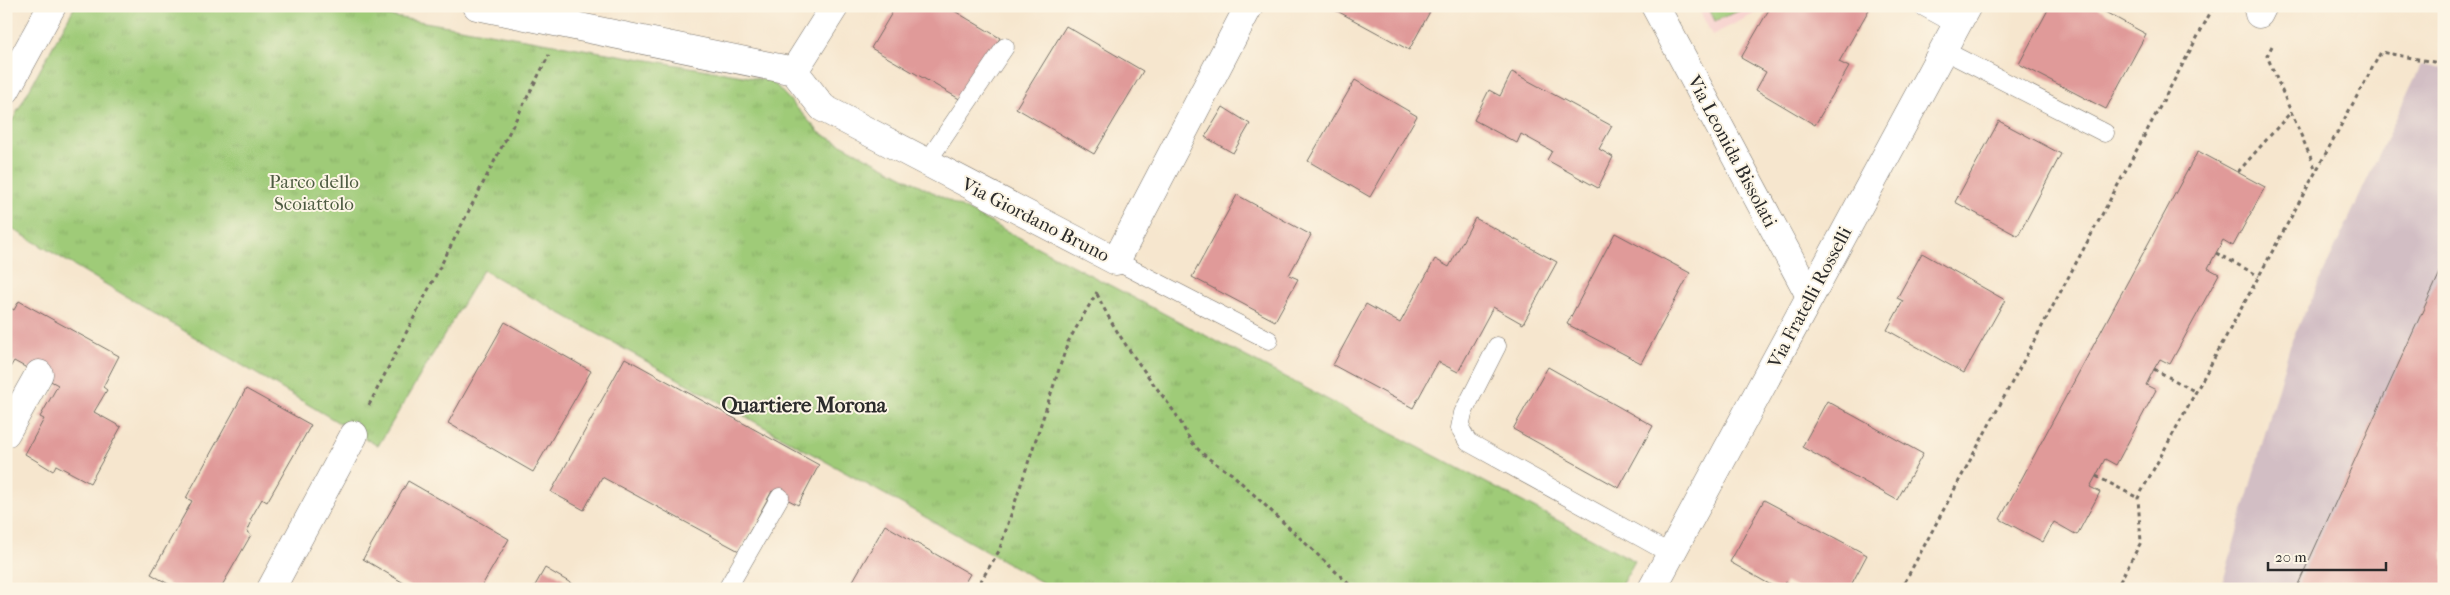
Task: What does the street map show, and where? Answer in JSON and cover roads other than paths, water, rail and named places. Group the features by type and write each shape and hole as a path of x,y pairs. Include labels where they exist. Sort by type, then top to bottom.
{"street":[{"path":"6,90 52,6"},
{"path":"477,6 567,14 794,71 835,6"},
{"name":"Via Giordano Bruno","path":"794,71 823,108 1116,261 1249,6"},
{"name":"Via Leonida Bissolati","path":"1655,6 1810,296"},
{"name":"Via Fratelli Rosselli","path":"1652,589 1962,16"},
{"path":"6,433 39,374"},
{"path":"271,589 354,435"}],"lane":[{"path":"1922,6 1962,16"},
{"path":"927,162 1005,47"},
{"path":"1943,50 2106,133"},
{"path":"1116,261 1269,340"},
{"path":"1498,346 1464,413 1460,428 1468,442 1671,554"},
{"path":"727,589 780,498"}],"district":[{"name":"Quartiere Morona","path":"804,405"}],"park label":[{"name":"Parco dello Scoiattolo","path":"314,192"}]}
